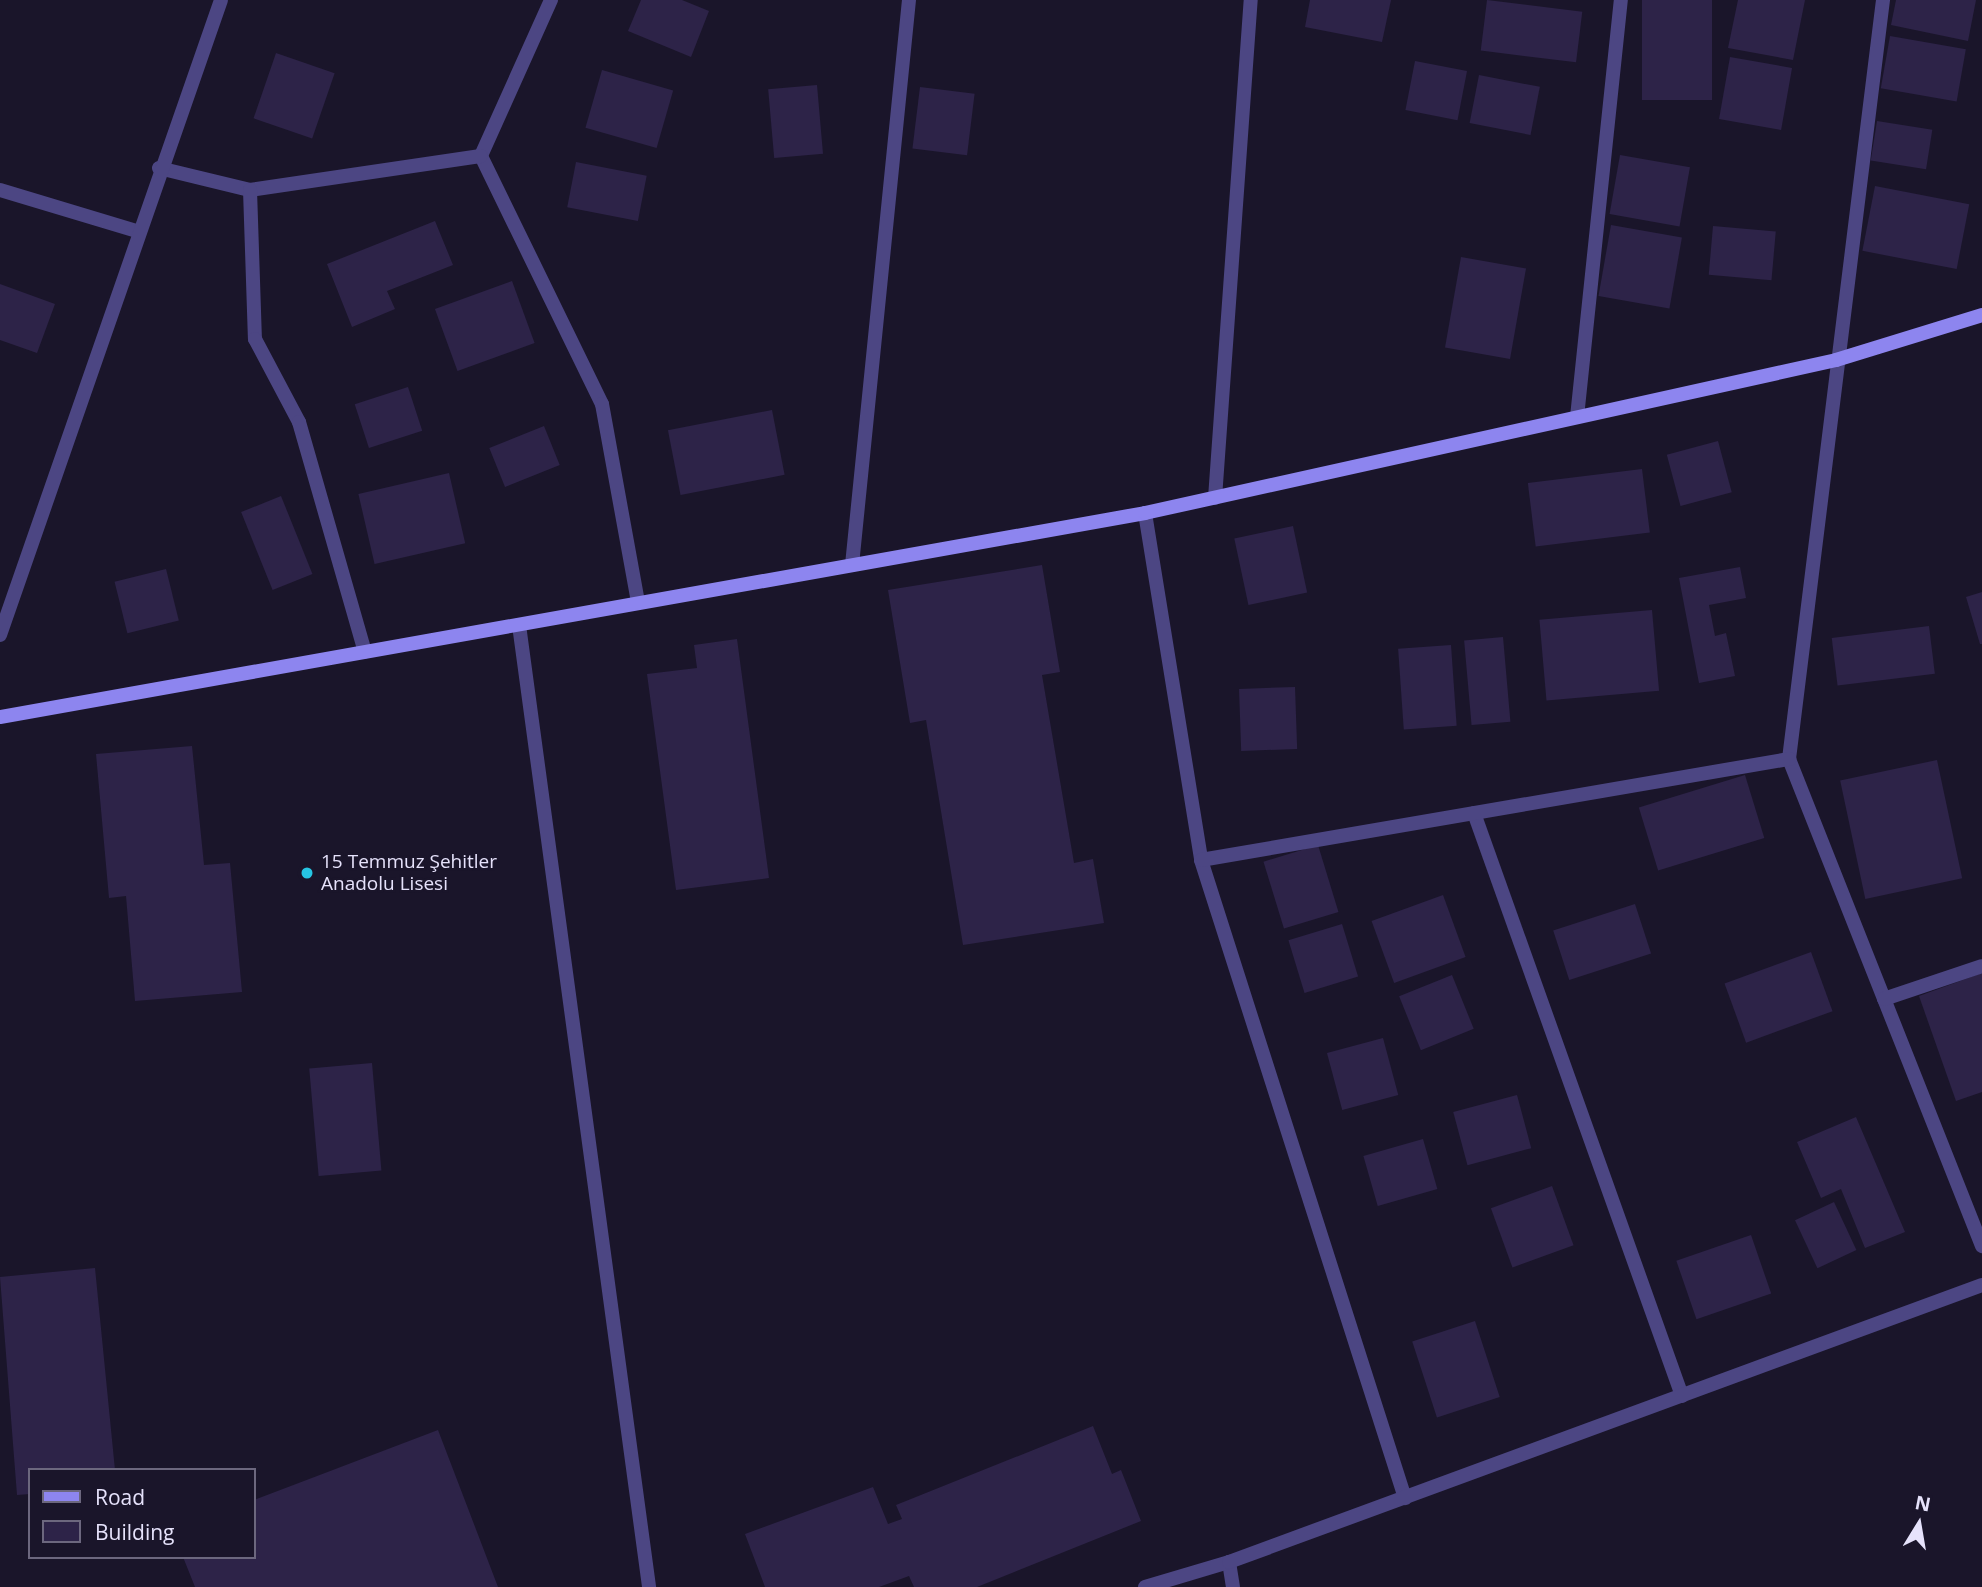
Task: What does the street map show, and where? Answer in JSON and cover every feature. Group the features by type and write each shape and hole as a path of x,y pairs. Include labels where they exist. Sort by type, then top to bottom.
{"street":[{"path":"0,635 137,231 221,0"},
{"path":"481,156 551,0"},
{"path":"852,565 909,0"},
{"path":"1215,498 1251,0"},
{"path":"1577,417 1621,0"},
{"path":"1883,0 1836,360 1789,759 1982,1246"},
{"path":"159,168 250,190 481,156"},
{"path":"481,156 602,404 638,603"},
{"path":"0,190 137,231"},
{"path":"250,190 255,339 299,422 365,652"},
{"path":"0,716 1145,513 1836,360 1982,315"},
{"path":"1145,513 1201,860 1405,1498"},
{"path":"519,625 649,1587"},
{"path":"1201,860 1789,759"},
{"path":"1474,813 1682,1396"},
{"path":"1884,999 1982,966"},
{"path":"1145,1587 1229,1562 1982,1285"},
{"path":"1229,1562 1233,1587"}],"building":[{"path":"641,0 682,0 709,11 691,57 628,31"},
{"path":"1310,0 1391,0 1382,42 1305,27"},
{"path":"1487,0 1582,12 1576,62 1481,51"},
{"path":"1642,0 1712,0 1712,100 1642,100"},
{"path":"1738,0 1805,0 1793,60 1728,48"},
{"path":"1896,0 1976,0 1968,41 1891,25"},
{"path":"1890,36 1966,49 1957,102 1881,88"},
{"path":"276,53 335,73 312,138 254,118"},
{"path":"1730,57 1792,68 1781,130 1719,119"},
{"path":"1415,61 1467,71 1457,120 1405,110"},
{"path":"602,70 673,90 657,148 585,128"},
{"path":"1479,75 1540,87 1531,135 1470,123"},
{"path":"817,85 823,154 774,158 768,89"},
{"path":"920,87 975,94 967,155 912,149"},
{"path":"1877,121 1932,130 1926,169 1871,161"},
{"path":"1620,155 1690,167 1680,226 1610,214"},
{"path":"576,162 647,176 638,221 567,207"},
{"path":"1875,186 1969,204 1957,269 1862,251"},
{"path":"435,221 453,265 387,291 395,309 352,327 327,264"},
{"path":"1611,225 1682,238 1669,308 1598,296"},
{"path":"1713,226 1776,231 1771,280 1709,275"},
{"path":"1461,257 1526,268 1510,359 1445,348"},
{"path":"512,281 535,343 458,371 435,309"},
{"path":"0,284 55,304 37,353 0,340"},
{"path":"408,387 422,431 369,448 355,404"},
{"path":"772,410 785,475 681,495 668,430"},
{"path":"544,426 560,465 505,487 489,448"},
{"path":"1718,441 1732,492 1681,506 1667,455"},
{"path":"1642,469 1650,533 1536,547 1528,483"},
{"path":"449,473 465,543 375,564 358,494"},
{"path":"281,496 312,574 273,590 241,512"},
{"path":"1293,526 1307,593 1248,605 1234,538"},
{"path":"1042,565 1060,672 1042,675 1074,863 1093,859 1104,923 963,945 926,720 910,723 888,590"},
{"path":"1740,567 1746,598 1709,605 1715,636 1726,633 1735,676 1699,683 1679,578"},
{"path":"166,569 179,620 127,633 115,582"},
{"path":"1982,592 1982,644 1980,644 1966,597"},
{"path":"1652,610 1659,691 1546,701 1539,620"},
{"path":"1929,626 1935,674 1838,686 1832,638"},
{"path":"1503,637 1510,722 1472,725 1464,640"},
{"path":"737,639 769,878 676,890 647,674 697,668 694,645"},
{"path":"1451,645 1457,726 1404,729 1398,649"},
{"path":"1295,687 1297,749 1241,751 1239,689"},
{"path":"192,746 204,865 230,863 242,992 135,1001 126,896 109,898 96,754"},
{"path":"1937,760 1962,878 1865,899 1840,781"},
{"path":"1745,775 1764,838 1658,871 1639,807"},
{"path":"1318,845 1338,912 1284,929 1263,862"},
{"path":"1443,895 1466,957 1394,983 1372,921"},
{"path":"1635,904 1651,953 1569,980 1553,931"},
{"path":"1342,924 1358,977 1305,993 1288,940"},
{"path":"1811,952 1833,1011 1746,1043 1725,983"},
{"path":"1982,973 1982,1092 1956,1101 1919,996"},
{"path":"1452,975 1474,1029 1421,1050 1399,996"},
{"path":"1383,1038 1398,1095 1342,1110 1327,1053"},
{"path":"372,1063 381,1171 319,1176 309,1068"},
{"path":"1517,1095 1531,1148 1467,1165 1453,1112"},
{"path":"1856,1117 1905,1232 1865,1248 1841,1189 1821,1198 1797,1142"},
{"path":"1423,1139 1437,1189 1378,1206 1363,1156"},
{"path":"1552,1186 1574,1245 1512,1267 1491,1208"},
{"path":"1834,1202 1856,1250 1817,1268 1795,1220"},
{"path":"1751,1235 1771,1294 1696,1319 1676,1261"},
{"path":"95,1268 115,1468 28,1468 28,1494 17,1495 0,1277"},
{"path":"1475,1321 1500,1397 1437,1417 1412,1341"},
{"path":"1093,1426 1112,1474 1121,1470 1141,1521 977,1587 914,1587 909,1576 879,1587 765,1587 745,1534 873,1487 888,1524 902,1519 896,1505"},
{"path":"438,1430 498,1587 195,1587 184,1559 256,1559 256,1499"}],"place":[{"name":"15 Temmuz Şehitler Anadolu Lisesi","path":"307,873"}]}
